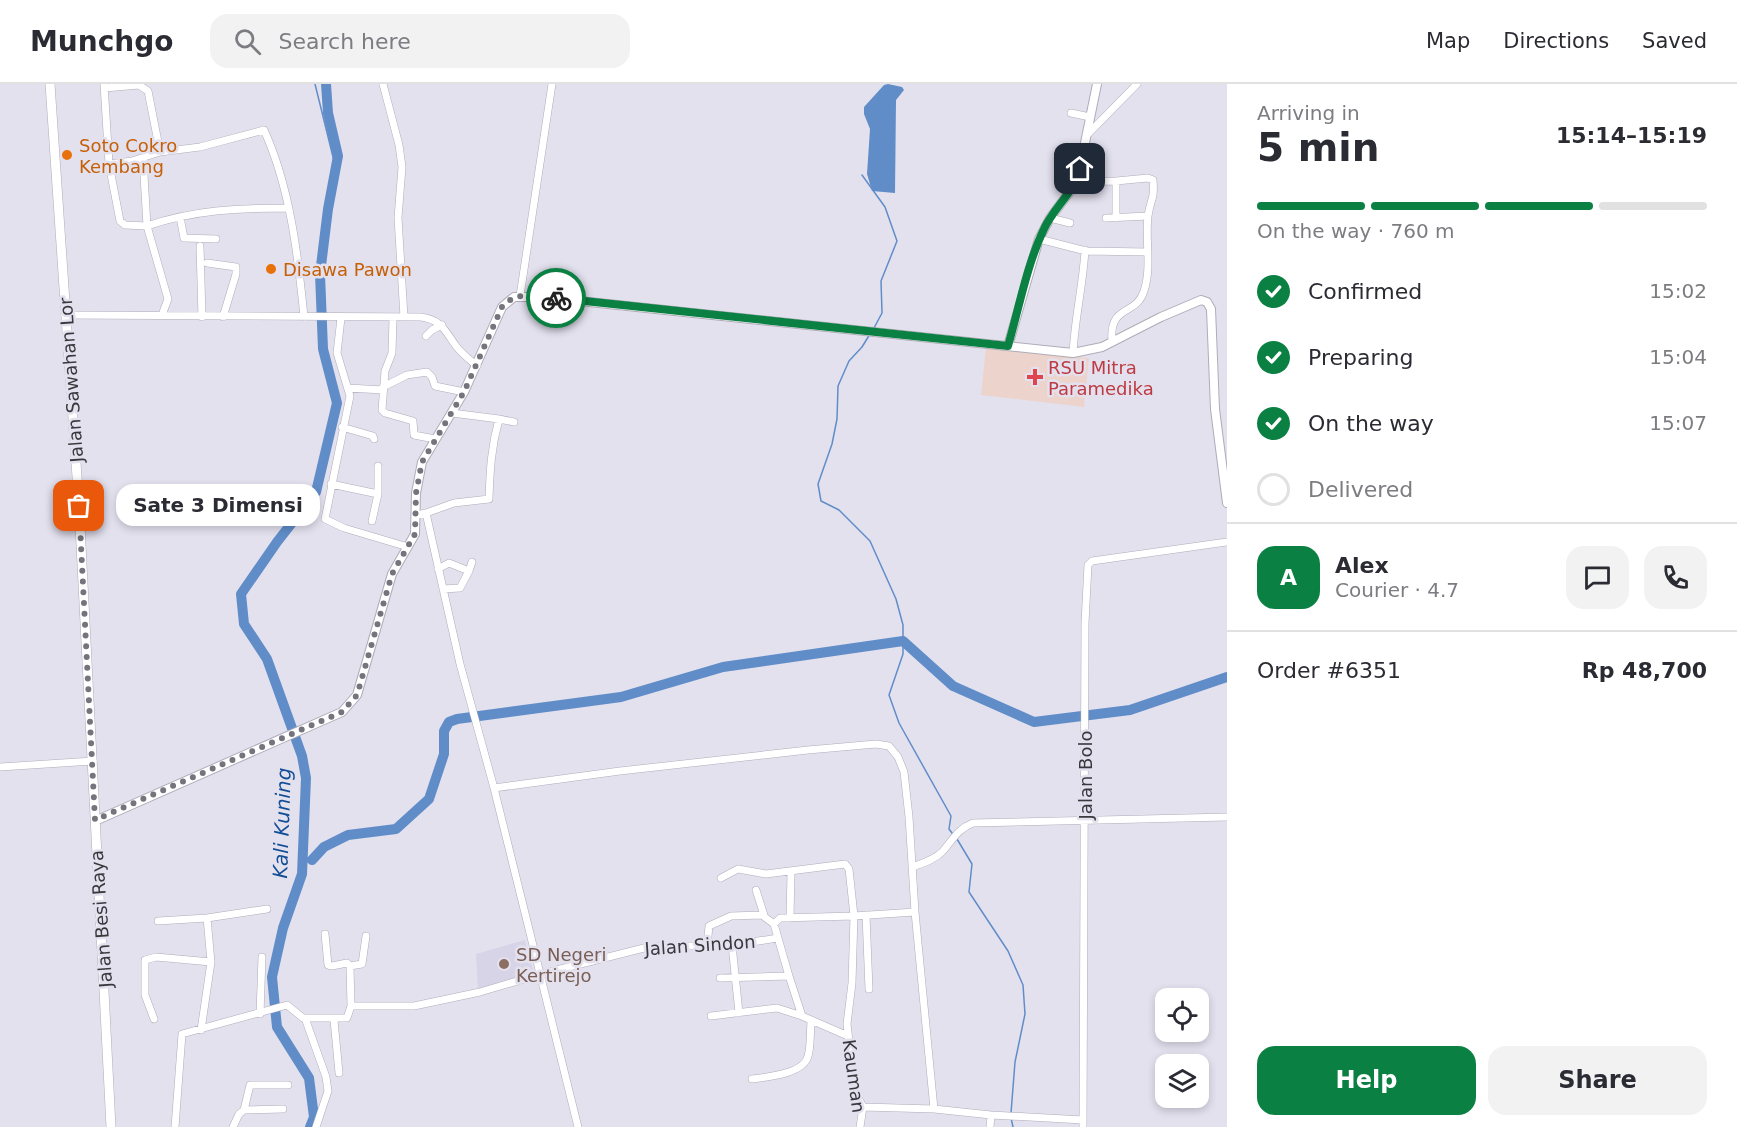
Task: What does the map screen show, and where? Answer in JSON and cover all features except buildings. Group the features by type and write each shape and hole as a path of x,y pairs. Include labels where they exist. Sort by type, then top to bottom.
{"main road":[{"name":"Jalan Sawahan Lor","path":"50,84 75,445 95,820"},
{"name":"Jalan Besi Raya","path":"95,820 111,1127"}],"street":[{"path":"160,152 148,91 134,84 105,86 109,164 120,221 125,225 147,226 228,208 287,208"},
{"path":"383,84 399,145 402,167 398,218 404,317"},
{"path":"520,296 552,84"},
{"path":"1008,346 1039,239 1050,218 1077,182 1097,84"},
{"path":"1088,134 1137,84"},
{"path":"1071,113 1090,117"},
{"path":"109,164 143,158 160,152 200,147 264,130 279,172 287,208 299,272 304,317"},
{"path":"143,158 147,226 168,299 162,315"},
{"path":"1077,182 1152,179 1154,199 1148,216 1148,252 1144,291 1137,302 1122,312 1112,323 1112,342"},
{"path":"1116,181 1116,218"},
{"path":"1106,218 1148,216"},
{"path":"180,217 184,238 216,239"},
{"path":"1050,218 1070,224"},
{"path":"1039,239 1085,250 1148,252"},
{"path":"200,246 202,317"},
{"path":"1073,352 1085,250"},
{"path":"207,262 236,267 223,317"},
{"path":"95,820 342,712 357,695 392,574 415,534 416,493 420,470 435,439 464,392 502,307 514,297 1073,352 1094,350 1197,300 1209,305 1215,410 1227,503"},
{"path":"65,315 434,319 442,325 458,349 477,366"},
{"path":"341,318 337,353 348,388 349,402 342,427 326,521 408,547"},
{"path":"393,318 392,353 386,367 383,412 411,420 414,424 414,435 435,439"},
{"path":"426,336 442,325"},
{"path":"348,388 383,388 407,375 427,372 432,377 435,386 464,392"},
{"path":"452,413 514,423"},
{"path":"416,515 454,503 489,500 492,440 499,420"},
{"path":"342,427 373,436 374,439"},
{"path":"372,520 378,494 378,466"},
{"path":"331,484 378,494"},
{"path":"426,513 460,664 494,788 578,1127"},
{"name":"Jalan Bolo","path":"1083,1124 1085,622 1088,565 1092,561 1227,542"},
{"path":"443,589 460,588 472,562"},
{"path":"438,568 449,563 469,571"},
{"path":"494,788 808,750 883,745 894,751 904,772 934,1109"},
{"path":"0,767 93,761"},
{"path":"912,867 932,860 958,831 965,826 980,822 1227,817"},
{"path":"721,878 738,869 760,874 847,865 854,916 852,983 847,1024 835,1030"},
{"path":"790,918 791,872"},
{"path":"756,890 764,915 774,924"},
{"path":"158,921 207,918 267,909"},
{"name":"Jalan Sindon","path":"351,1006 414,1006 480,992 648,947 732,945 778,938 774,924 777,919 915,912"},
{"path":"707,946 709,926 731,916 764,915"},
{"path":"866,915 869,989"},
{"path":"201,1030 211,962 207,918"},
{"path":"325,934 328,965 332,966 347,963 350,966 363,962 366,936"},
{"path":"778,938 802,1016"},
{"path":"732,945 740,1013"},
{"path":"154,1019 145,994 145,960 156,957 211,962"},
{"path":"262,957 263,1013"},
{"path":"175,1127 181,1036 184,1033 287,1005 297,1016 305,1018 334,1020 347,1018 351,1006 350,966"},
{"name":"Jalan Sindon","path":"720,978 789,976"},
{"path":"711,1016 777,1008 848,1036"},
{"path":"305,1018 326,1077 328,1091 316,1127"},
{"path":"334,1020 339,1073"},
{"path":"752,1079 774,1077 802,1066 808,1056 811,1022"},
{"name":"Kauman","path":"847,1024 855,1092 863,1107 860,1127"},
{"path":"244,1110 250,1085 288,1085"},
{"path":"863,1107 934,1109 1083,1124"},
{"path":"233,1127 239,1114 244,1110 284,1109"},
{"path":"990,1127 991,1115"}],"shaded area":[{"name":"RSU Mitra Paramedika","path":"986,347 1089,358 1084,407 981,395"},
{"name":"SD Negeri Kertirejo","path":"525,940 534,974 478,990 476,954"}],"water":[{"path":"884,85 902,87 904,90 896,100 895,193 872,191 867,174 870,129 864,114 864,107"}],"waterway":[{"path":"315,84 334,161"},
{"name":"Kali Kuning","path":"310,1127 314,1117 309,1078 277,1027 272,977 283,928 302,874 306,778 302,756 267,659 244,624 241,594 277,542 316,492 337,403 323,349 320,274 328,209 338,156 328,113 326,84"},
{"path":"862,175 885,207 897,241 881,281 882,313 874,328"},
{"path":"870,334 849,361 838,386 837,419 832,444 818,484 821,501 839,510 870,541 896,599 903,625 903,654 889,695 899,723 951,816 949,829 952,833"},
{"path":"312,860 324,847 348,835 396,829 429,799 444,754 444,731 449,722 457,719 621,697 723,667 903,641 953,686 1034,722 1130,710 1227,677"},
{"path":"957,839 972,864 969,892 1008,951 1023,985 1025,1014 1015,1062 1011,1113"},
{"path":"1011,1118 1013,1127"}],"way so far":[{"path":"79,506 95,820 342,712 351,704 357,695 395,565 415,534 416,493 425,455 464,392 502,307 514,297 556,298"}],"place":[{"name":"Soto Cokro Kembang","path":"67,155"},
{"name":"Disawa Pawon","path":"271,269"},
{"name":"RSU Mitra Paramedika","path":"1035,377"},
{"name":"Sate 3 Dimensi","path":"79,506"},
{"name":"SD Negeri Kertirejo","path":"504,964"}],"route":[{"path":"556,298 1008,346 1039,239 1050,218 1077,182 1080,169"}]}
